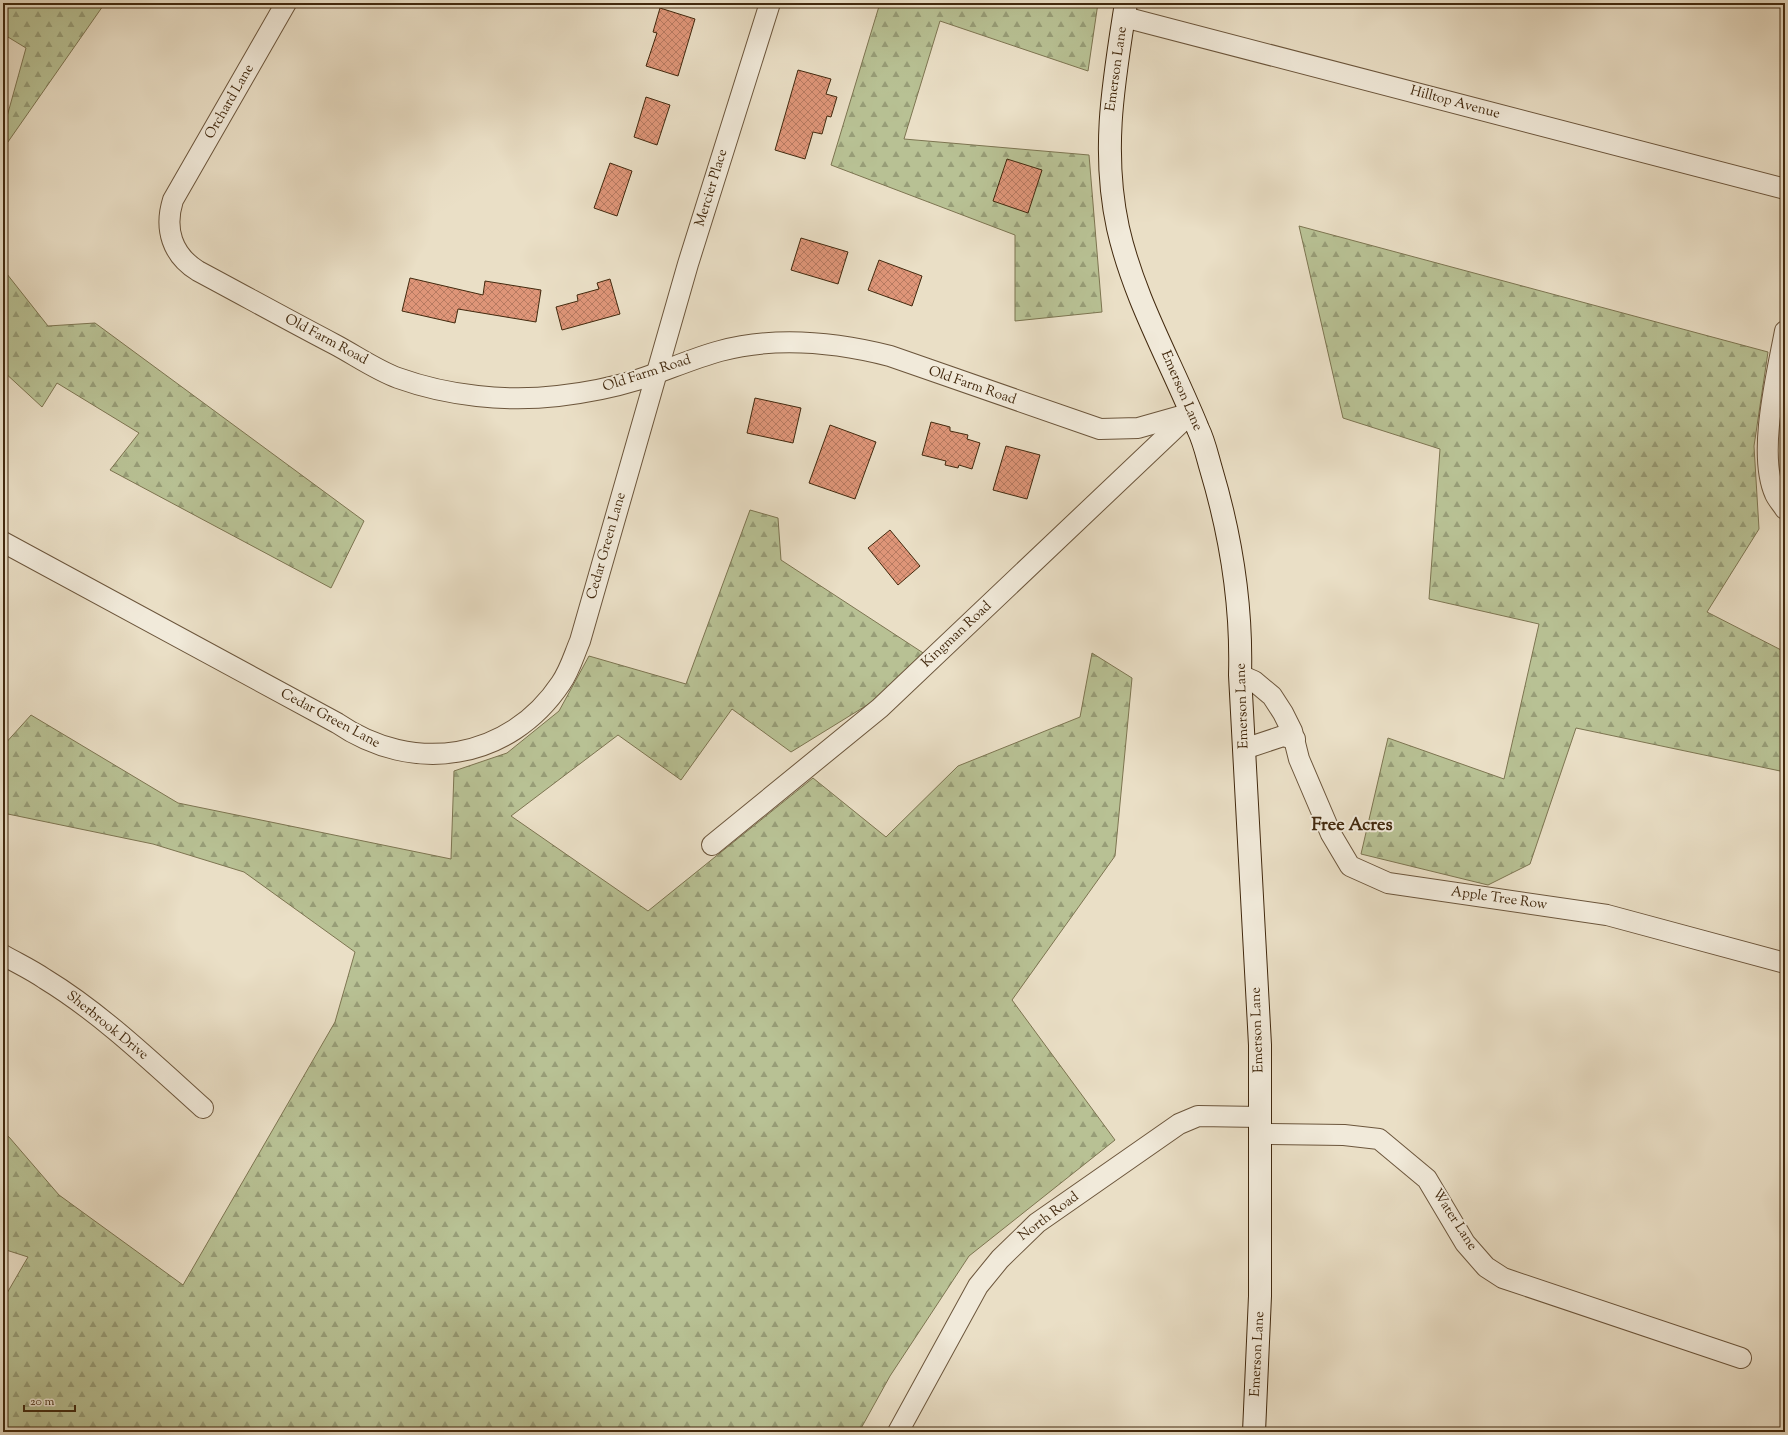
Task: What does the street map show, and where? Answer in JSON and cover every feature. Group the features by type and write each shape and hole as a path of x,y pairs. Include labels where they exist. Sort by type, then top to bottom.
{"street":[{"name":"Orchard Lane","path":"173,200 286,3"},
{"name":"Mercier Place","path":"656,373 688,264 770,3"},
{"name":"Hilltop Avenue","path":"1125,10 1785,189"},
{"name":"Emerson Lane","path":"1125,10 1111,105 1109,146 1111,187 1116,214 1131,274 1199,430 1221,504 1236,579 1241,641 1240,675 1260,1045 1260,1296 1254,1432"},
{"name":"Old Farm Road","path":"173,200 168,228 173,244 182,259 190,266 397,378 436,389 516,398 557,396 597,390 656,373 689,360 722,350 762,344 789,342 824,343 857,348 890,356 1100,429 1138,428 1191,413"},
{"path":"1785,331 1770,414 1768,466 1775,494 1785,509"},
{"name":"Cedar Green Lane","path":"3,542 337,723 364,740 395,751 411,754 443,754 475,748 504,736 531,718 553,694 570,667 580,641 656,373"},
{"name":"Kingman Road","path":"712,845 880,708 1191,413"},
{"name":"Apple Tree Row","path":"1240,675 1254,681 1272,696 1283,713 1295,739 1299,759 1331,834 1350,866 1388,883 1607,915 1785,964"},
{"path":"1244,749 1283,736 1295,739"},
{"name":"Sherbrook Drive","path":"3,955 46,979 89,1010 140,1051 203,1108"},
{"name":"North Road","path":"898,1432 978,1286 1000,1259 1037,1223 1179,1124 1198,1116 1260,1126"},
{"name":"Water Lane","path":"1260,1126 1379,1139 1427,1179 1465,1243 1486,1267 1503,1278 1741,1358"}],"green space":[{"path":"3,3 105,3 3,149 3,131 26,48 3,34"},
{"path":"880,3 1098,3 1088,71 940,21 904,139 1089,155 1102,312 1015,321 1015,235 831,165"},
{"path":"1299,226 1768,352 1754,446 1759,529 1707,612 1785,652 1785,772 1576,728 1530,864 1488,885 1361,854 1388,738 1504,779 1539,624 1429,599 1440,449 1343,418"},
{"path":"3,269 48,326 95,323 364,521 331,588 110,470 139,433 57,383 42,407 3,371"},
{"path":"750,510 778,518 781,560 937,662 791,752 732,709 681,780 618,735 511,816 648,911 813,778 886,837 958,766 1080,717 1092,653 1132,678 1115,856 1012,1000 1115,1140 969,1256 890,1376 859,1432 3,1432 3,1300 28,1257 3,1249 3,1133 9,1137 59,1195 183,1285 335,1022 355,952 244,872 153,844 3,813 3,746 31,715 178,803 451,859 454,771 507,753 559,711 589,656 686,684"}],"building":[{"path":"660,8 695,19 678,76 646,66 657,33 653,32"},
{"path":"798,70 831,79 826,94 837,97 831,117 827,116 822,134 813,132 805,159 775,150"},
{"path":"646,97 670,105 657,145 634,137"},
{"path":"1007,159 1042,170 1028,213 993,201"},
{"path":"610,163 632,171 617,216 594,208"},
{"path":"801,238 848,252 838,284 791,270"},
{"path":"879,260 922,276 912,306 868,290"},
{"path":"410,278 483,295 485,281 541,290 536,322 458,309 455,323 402,311"},
{"path":"610,279 620,314 562,330 556,307 578,301 577,295 599,289 597,283"},
{"path":"755,398 801,408 793,443 747,433"},
{"path":"931,422 950,427 950,431 968,435 967,439 980,443 972,469 959,465 958,468 945,465 946,461 922,455"},
{"path":"830,425 876,442 855,499 809,483"},
{"path":"1006,446 1040,455 1027,499 993,490"},
{"path":"890,530 920,566 898,585 868,548"}],"district":[{"name":"Free Acres","path":"1352,826"}]}
